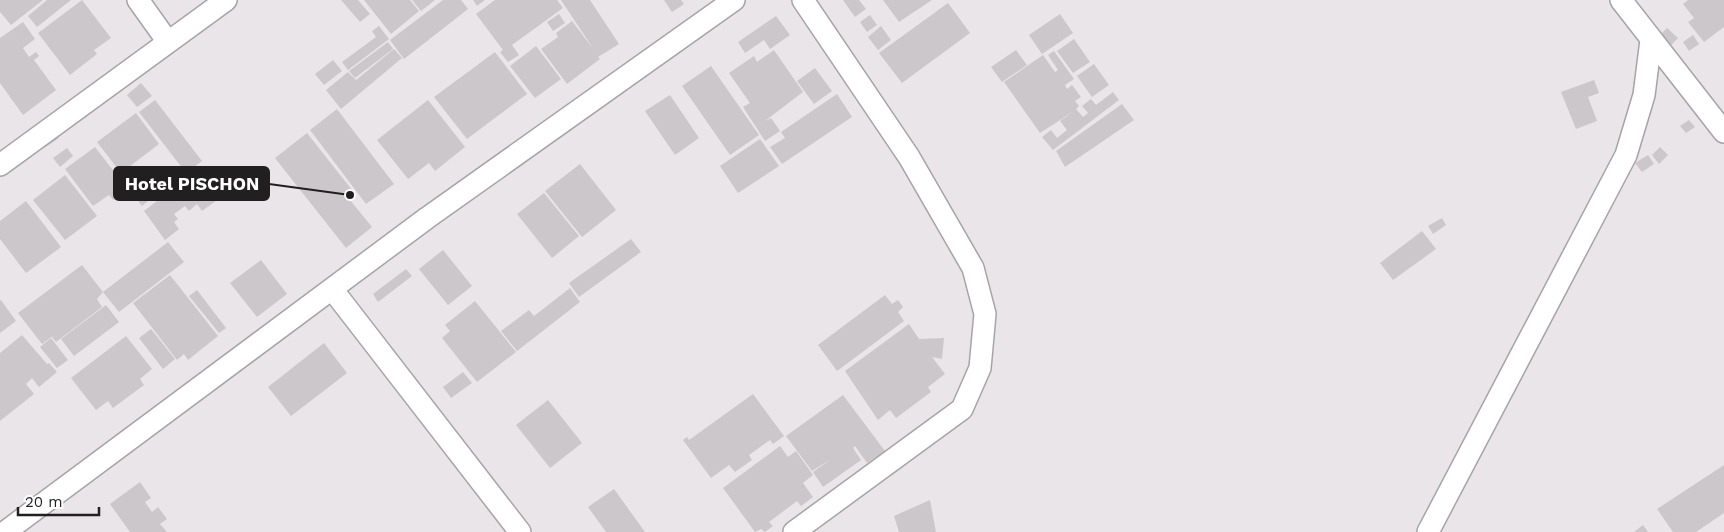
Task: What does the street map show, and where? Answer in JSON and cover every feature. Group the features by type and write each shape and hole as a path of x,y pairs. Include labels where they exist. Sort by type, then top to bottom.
{"street":[{"path":"138,0 168,42"},
{"path":"0,165 226,0"},
{"path":"5,532 332,289 734,0"},
{"path":"794,532 962,409 980,368 985,314 973,268 909,157 804,0"},
{"path":"1621,0 1724,132"},
{"path":"1428,532 1626,155 1644,95 1651,40"},
{"path":"332,289 520,532"}],"building":[{"path":"0,0 43,0 11,25 0,12"},
{"path":"47,0 71,0 37,27 28,16"},
{"path":"82,0 111,38 94,50 97,54 70,75 38,33"},
{"path":"341,0 358,0 370,14 360,22"},
{"path":"364,0 410,0 419,11 391,34"},
{"path":"412,0 435,0 421,11"},
{"path":"443,0 461,0 468,9 404,59 390,40"},
{"path":"473,0 485,0 477,6"},
{"path":"495,0 557,0 563,8 512,45 519,55 508,62 500,52 503,50 476,14"},
{"path":"561,0 590,0 619,44 598,57 600,59 567,84 541,49 558,37 556,33 572,21 594,50"},
{"path":"664,0 681,0 684,4 672,12"},
{"path":"843,0 859,0 866,9 855,17"},
{"path":"883,0 932,0 899,22"},
{"path":"1688,0 1724,0 1724,27 1704,42 1688,22 1694,18 1683,4"},
{"path":"948,3 970,33 902,83 879,53"},
{"path":"559,14 565,23 553,31 547,22"},
{"path":"1060,14 1073,33 1042,54 1029,35"},
{"path":"870,15 877,25 867,32 860,22"},
{"path":"776,16 790,35 770,49 764,40 745,53 738,42"},
{"path":"23,22 35,39 23,48 29,57 36,52 39,56 34,60 56,90 23,115 0,83 0,38"},
{"path":"379,26 389,39 348,70 342,62 376,37 372,31"},
{"path":"881,26 891,40 878,50 868,37"},
{"path":"1667,28 1678,38 1671,45 1660,35"},
{"path":"1693,35 1699,44 1689,51 1683,42"},
{"path":"1074,39 1090,62 1073,73 1057,51"},
{"path":"388,42 393,49 355,78 349,71"},
{"path":"536,46 561,79 535,98 510,66"},
{"path":"394,49 402,58 341,109 326,90 348,72 356,80"},
{"path":"774,50 803,92 765,121 771,118 780,131 765,141 743,107 750,103 729,73 754,56 757,62"},
{"path":"1016,50 1027,65 1002,82 991,67"},
{"path":"1054,51 1074,79 1065,85 1067,89 1072,85 1081,97 1075,101 1079,106 1076,109 1083,117 1088,113 1082,106 1091,99 1096,105 1113,92 1119,100 1053,150 1042,137 1051,130 1057,138 1067,130 1060,121 1074,111 1040,133 1004,82 1043,55 1055,72 1058,70 1048,55"},
{"path":"495,52 527,94 467,139 434,97"},
{"path":"333,60 342,71 324,85 315,74"},
{"path":"1094,64 1109,85 1092,97 1077,76"},
{"path":"711,66 759,135 730,155 682,86"},
{"path":"815,68 832,91 814,104 797,81"},
{"path":"1594,80 1599,93 1588,97 1597,121 1576,129 1561,92"},
{"path":"141,83 152,96 137,107 127,95"},
{"path":"837,94 852,117 782,164 770,147 785,138 781,132"},
{"path":"670,95 699,138 675,155 645,111"},
{"path":"155,100 202,161 186,173 139,112"},
{"path":"428,100 465,147 435,171 429,163 408,179 377,140"},
{"path":"1122,104 1134,120 1065,167 1056,151"},
{"path":"337,109 394,184 366,204 310,130"},
{"path":"136,113 159,144 121,173 97,142"},
{"path":"1689,120 1695,127 1686,133 1680,126"},
{"path":"52,129 59,138 44,148 37,139"},
{"path":"307,133 356,195 350,200 372,227 346,248 275,158"},
{"path":"760,139 779,166 738,193 720,166"},
{"path":"95,147 119,178 132,168 154,196 142,206 121,179 128,189 113,200 109,195 93,206 65,169"},
{"path":"1660,147 1668,155 1659,164 1652,155"},
{"path":"67,148 73,156 60,167 53,158"},
{"path":"1648,155 1654,164 1642,172 1635,163"},
{"path":"580,164 616,210 582,237 545,191"},
{"path":"202,166 224,195 202,211 197,204 189,211 185,206 174,214 178,219 174,222 179,229 165,240 144,211"},
{"path":"65,175 97,216 65,240 33,200"},
{"path":"544,193 579,236 552,258 517,214"},
{"path":"26,201 61,247 26,273 0,239 0,221"},
{"path":"1442,218 1446,225 1433,234 1428,226"},
{"path":"1422,231 1436,249 1393,280 1380,263"},
{"path":"631,239 641,252 579,297 569,283"},
{"path":"168,242 184,262 119,312 103,292"},
{"path":"443,250 472,286 448,305 419,269"},
{"path":"261,260 287,294 257,317 230,283"},
{"path":"82,265 103,292 97,299 102,307 56,342 52,337 54,335 42,344 18,313"},
{"path":"406,269 412,276 378,302 373,294"},
{"path":"170,275 218,336 188,360 184,354 177,360 133,303"},
{"path":"570,288 580,302 517,351 501,331 529,310 534,316"},
{"path":"197,290 226,328 219,333 189,296"},
{"path":"885,295 892,304 898,300 903,307 898,312 904,321 837,371 818,345"},
{"path":"0,301 16,321 0,333"},
{"path":"475,301 516,352 477,382 442,338 450,331 445,325"},
{"path":"106,305 119,322 74,356 61,339"},
{"path":"909,324 919,339 944,338 942,359 932,357 945,374 928,387 931,392 896,418 890,410 878,420 845,371"},
{"path":"151,329 175,359 163,369 139,338"},
{"path":"22,335 47,364 49,363 57,372 39,387 32,378 26,384 34,394 0,421 0,353"},
{"path":"126,336 152,369 140,379 144,385 113,408 108,401 96,410 71,378"},
{"path":"51,338 68,360 57,368 40,347"},
{"path":"324,343 347,373 291,416 268,387"},
{"path":"463,372 472,383 451,398 443,387"},
{"path":"753,394 784,436 773,444 770,440 749,455 752,460 735,472 729,465 711,478 683,440 687,437 689,440"},
{"path":"843,395 885,451 867,463 855,446 853,448 861,460 823,487 813,472 831,459 812,471 786,436"},
{"path":"548,400 582,443 550,468 516,425"},
{"path":"780,446 788,457 796,451 813,475 803,483 813,497 801,506 797,501 769,522 773,526 765,532 761,529 755,532 723,488"},
{"path":"1724,465 1724,513 1696,532 1673,532 1657,509"},
{"path":"140,482 151,498 145,502 152,512 158,507 167,519 160,524 167,532 130,532 110,504"},
{"path":"614,489 645,532 606,532 588,507"},
{"path":"930,500 936,532 899,532 894,516"},
{"path":"1643,525 1648,532 1634,532"}],"place":[{"name":"Hotel PISCHON","path":"350,195"}]}
